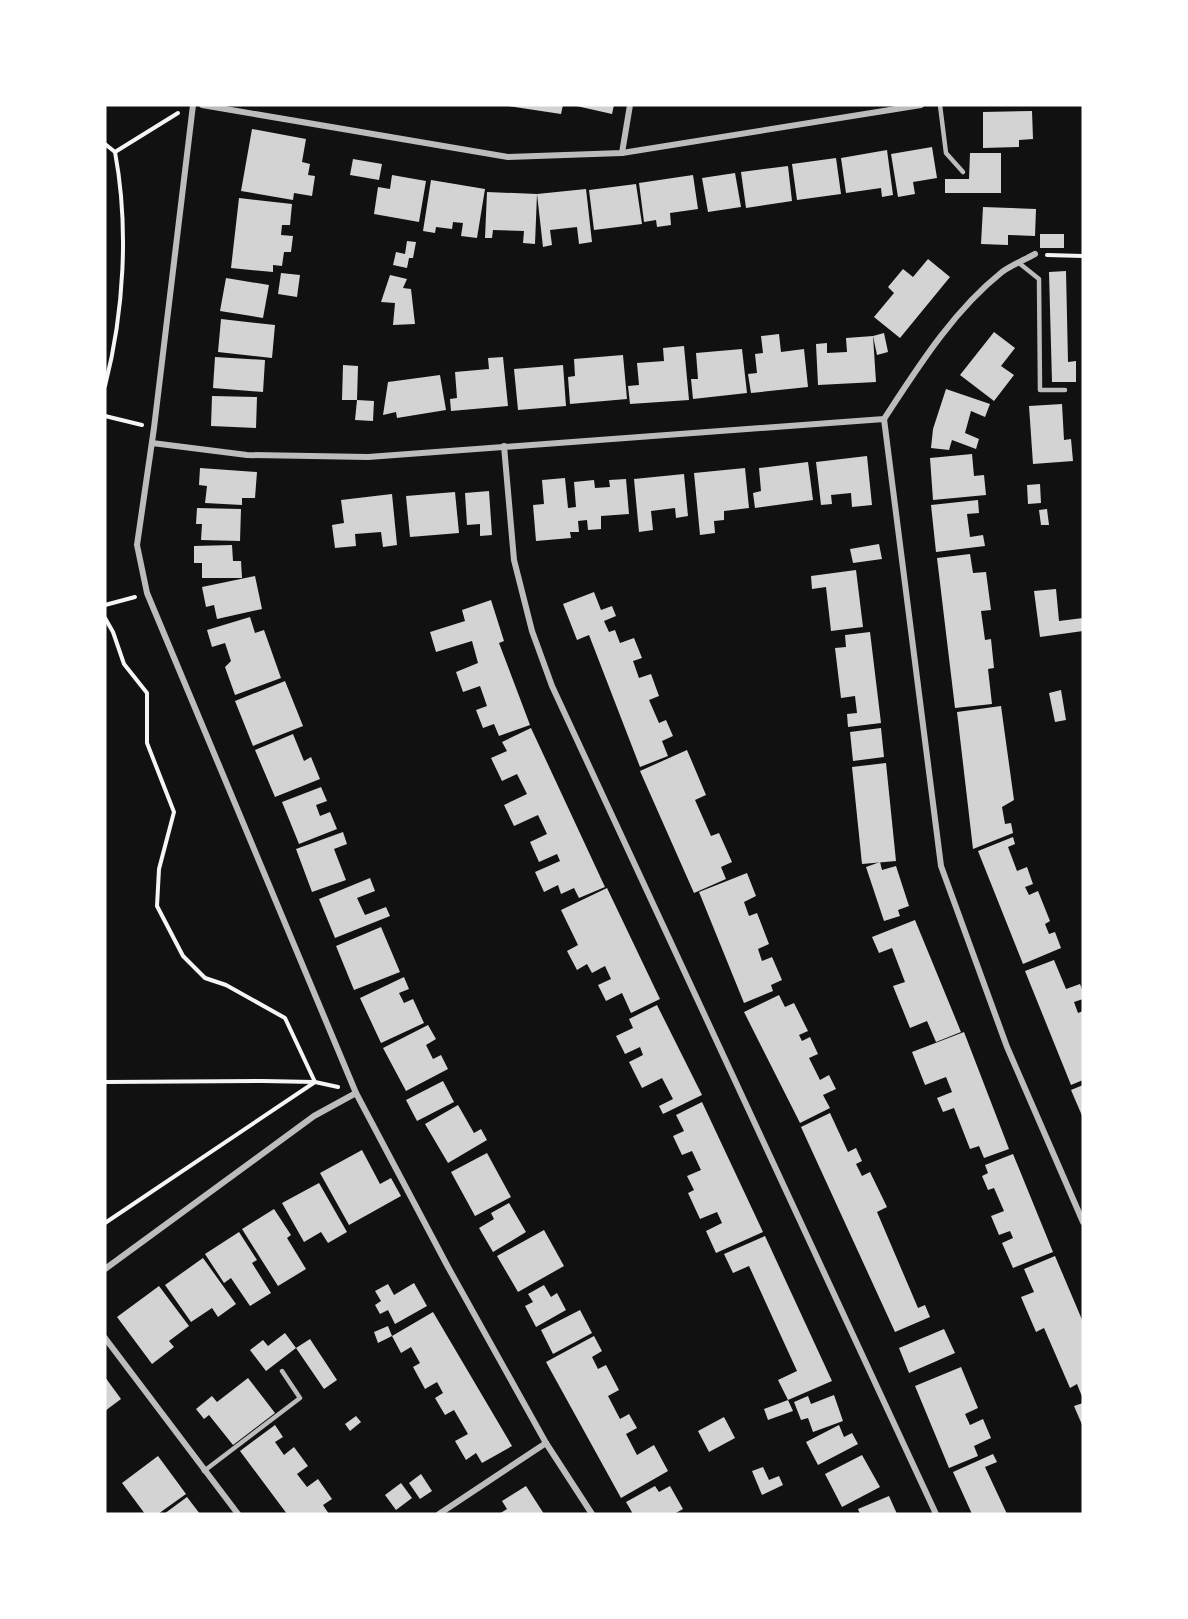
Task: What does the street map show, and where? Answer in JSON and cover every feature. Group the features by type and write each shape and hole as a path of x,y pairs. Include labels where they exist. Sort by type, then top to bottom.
{"street":[{"path":"193,105 154,428 137,545 147,593 356,1093 448,1267 546,1443 592,1514"},
{"path":"202,105 508,157 622,153 921,105"},
{"path":"622,153 630,105"},
{"path":"1035,254 1004,271 968,305 919,366 884,419 941,866 1007,1047 1083,1222"},
{"path":"152,443 247,455 368,457 884,419"},
{"path":"504,446 514,560 532,631 552,686 936,1514"},
{"path":"105,1269 314,1116 356,1093"},
{"path":"105,1338 238,1514"},
{"path":"439,1514 546,1443"}],"lane":[{"path":"940,105 946,153 963,172"},
{"path":"1019,263 1039,279 1040,390 1065,390"},
{"path":"204,1471 300,1398 282,1371"}],"path":[{"path":"115,152 182,111"},
{"path":"105,144 115,152 120,182 122,269 111,363 105,386"},
{"path":"1035,254 1083,256"},
{"path":"105,416 154,428"},
{"path":"105,605 147,593"},
{"path":"105,618 114,633 124,664 147,693 147,743 174,812 159,869 157,906 183,956 205,978 226,985 285,1018 315,1082"},
{"path":"105,1082 315,1082 356,1093"},
{"path":"105,1223 315,1082"}],"building":[{"path":"502,105 563,105 561,114"},
{"path":"572,105 614,105 612,114"},
{"path":"1032,111 1033,139 1019,140 1019,147 983,148 983,112"},
{"path":"252,129 306,139 302,162 310,164 308,175 315,176 312,196 294,193 293,200 241,191"},
{"path":"932,147 937,178 913,182 915,194 898,197 891,154"},
{"path":"887,150 893,195 882,197 881,188 846,193 841,158"},
{"path":"970,153 1001,153 1001,193 945,193 945,179 969,179"},
{"path":"836,158 841,194 797,200 792,164"},
{"path":"353,159 382,164 379,180 350,175"},
{"path":"788,166 792,201 746,208 741,172"},
{"path":"735,173 741,207 708,212 702,178"},
{"path":"392,175 426,181 419,222 374,214 378,187 390,189"},
{"path":"693,175 698,209 670,213 671,225 657,227 656,220 644,222 639,183"},
{"path":"431,180 485,189 477,238 461,236 463,223 453,222 452,229 436,227 435,233 423,231"},
{"path":"636,184 642,224 594,230 589,190"},
{"path":"586,189 592,242 579,244 577,227 550,230 552,245 543,247 537,194"},
{"path":"487,192 537,194 535,244 523,243 524,231 493,230 492,238 485,238"},
{"path":"239,198 292,204 290,225 282,225 281,235 293,236 291,252 284,252 282,266 273,265 273,272 231,268"},
{"path":"983,207 1036,209 1035,236 1008,235 1008,245 981,244"},
{"path":"1040,234 1064,234 1064,248 1040,248"},
{"path":"407,241 416,242 413,258 409,258 407,268 393,265 396,252 405,254"},
{"path":"928,259 950,277 900,338 874,317 894,293 888,287 903,269 913,277"},
{"path":"1066,271 1068,362 1076,361 1076,382 1052,382 1049,272"},
{"path":"281,273 300,275 297,297 278,294"},
{"path":"390,275 407,279 403,288 411,289 415,324 393,325 395,303 381,302"},
{"path":"226,278 269,285 263,318 220,311"},
{"path":"221,319 275,325 272,358 218,352"},
{"path":"994,332 1015,348 1001,366 1014,375 994,401 960,375"},
{"path":"884,333 888,352 877,355 873,336"},
{"path":"779,334 781,352 804,349 808,387 751,393 748,374 757,373 755,354 763,353 761,336"},
{"path":"873,336 876,382 818,385 816,344 827,343 827,353 847,352 846,338"},
{"path":"684,346 689,400 630,404 628,386 639,385 637,363 664,361 663,348"},
{"path":"742,349 747,393 693,399 691,379 698,379 696,353"},
{"path":"623,355 627,399 570,404 568,377 575,376 574,359"},
{"path":"215,357 265,360 263,392 213,388"},
{"path":"503,357 508,406 451,411 450,399 457,398 455,372 489,369 488,358"},
{"path":"343,365 358,366 357,400 342,400"},
{"path":"563,365 566,406 518,410 514,369"},
{"path":"440,375 446,410 397,418 396,412 383,415 388,382"},
{"path":"946,389 990,404 985,417 971,411 965,433 979,439 976,449 952,440 949,450 931,448 933,429"},
{"path":"212,396 257,397 256,428 211,426"},
{"path":"357,400 374,401 373,421 355,420"},
{"path":"1062,404 1064,440 1071,439 1073,461 1033,464 1029,406"},
{"path":"972,454 974,476 984,475 986,495 933,500 930,458"},
{"path":"867,456 872,505 852,507 851,493 831,495 832,504 821,505 816,462"},
{"path":"808,462 813,500 755,508 753,493 761,491 759,468"},
{"path":"200,468 257,472 255,498 242,498 242,505 205,503 207,486 199,485"},
{"path":"745,468 749,508 724,511 724,520 714,521 715,533 700,535 694,473"},
{"path":"684,474 688,516 676,518 675,508 651,511 653,530 639,532 634,479"},
{"path":"565,478 568,508 576,507 574,482 594,480 595,488 610,487 609,480 626,479 629,514 601,516 601,529 588,530 587,520 578,521 579,532 570,532 571,538 536,541 533,505 544,504 542,480"},
{"path":"1040,484 1041,503 1028,504 1027,485"},
{"path":"489,491 492,535 480,536 480,524 467,525 465,493"},
{"path":"455,492 459,533 410,537 406,496"},
{"path":"392,494 397,545 383,547 381,532 355,534 356,546 335,548 332,525 344,523 341,500"},
{"path":"978,500 979,513 967,514 970,537 983,535 985,546 936,552 931,505"},
{"path":"197,508 241,509 240,541 201,540 202,524 196,524"},
{"path":"1047,509 1049,525 1041,525 1039,510"},
{"path":"879,544 882,559 853,563 850,549"},
{"path":"232,545 233,561 241,561 242,578 202,578 202,563 194,563 194,546"},
{"path":"970,554 973,573 986,572 991,610 981,611 985,640 991,639 994,668 988,669 992,704 955,708 937,558"},
{"path":"856,570 863,627 831,631 826,587 812,589 811,576"},
{"path":"255,576 262,609 217,619 214,605 206,607 202,587"},
{"path":"1056,589 1059,621 1083,618 1083,631 1040,637 1034,591"},
{"path":"594,592 601,610 612,606 616,616 604,621 609,632 615,630 620,643 634,638 642,658 633,661 639,678 651,674 659,696 649,700 659,723 666,720 673,736 662,741 668,756 640,767 589,635 577,640 563,604"},
{"path":"491,600 504,641 499,643 530,725 499,736 494,724 483,728 476,710 487,706 480,686 463,692 456,672 478,663 472,641 436,652 430,632 465,621 462,610"},
{"path":"250,617 255,633 264,630 281,678 235,695 225,667 231,661 225,643 212,647 207,630"},
{"path":"870,632 881,723 848,727 847,714 857,713 855,696 841,698 835,648 846,647 845,635"},
{"path":"285,681 303,726 253,746 235,701"},
{"path":"1061,690 1066,720 1055,722 1049,693"},
{"path":"1001,706 1014,800 1002,807 1005,824 1011,823 1013,833 973,849 957,712"},
{"path":"531,728 605,887 579,898 574,888 561,894 558,885 544,892 535,872 560,861 557,854 539,862 530,842 547,834 538,815 514,826 504,805 527,794 517,774 502,781 491,758 507,751 502,742"},
{"path":"881,728 884,757 853,761 850,732"},
{"path":"293,734 304,761 311,757 320,779 275,797 255,750"},
{"path":"687,750 706,795 695,800 711,836 719,833 732,862 721,867 726,879 694,893 640,771"},
{"path":"886,763 896,861 862,864 852,767"},
{"path":"321,787 327,801 316,805 320,816 330,812 337,829 299,844 282,802"},
{"path":"343,832 347,844 334,849 346,880 312,892 296,849"},
{"path":"1013,837 1015,844 1008,847 1017,871 1027,867 1033,884 1025,887 1029,895 1038,891 1050,921 1045,924 1049,934 1055,932 1061,948 1023,964 978,851"},
{"path":"880,862 882,870 896,866 909,906 898,910 900,916 884,921 866,867"},
{"path":"747,873 756,896 744,902 749,916 757,913 769,944 758,949 762,961 772,957 782,980 771,985 773,991 744,1003 699,892"},
{"path":"370,878 375,891 357,898 365,915 386,907 390,916 335,938 319,899"},
{"path":"607,888 660,999 631,1013 622,993 606,1001 598,985 611,979 605,966 592,973 587,964 577,970 567,951 578,945 561,910"},
{"path":"915,920 961,1032 936,1042 927,1021 910,1028 893,986 905,982 892,948 879,953 872,937"},
{"path":"381,927 400,972 354,990 336,946"},
{"path":"1054,960 1066,989 1080,984 1083,992 1083,999 1074,1002 1078,1013 1083,1011 1083,1080 1071,1085 1025,971"},
{"path":"404,977 409,989 399,993 404,1003 413,999 424,1023 381,1043 360,998"},
{"path":"779,995 785,1007 794,1003 808,1031 799,1035 802,1041 810,1037 818,1054 809,1058 820,1080 829,1075 836,1089 823,1095 830,1108 800,1123 744,1012"},
{"path":"657,1005 702,1095 663,1114 659,1106 673,1099 662,1078 642,1088 629,1062 643,1055 640,1047 625,1054 616,1036 633,1028 629,1019"},
{"path":"428,1025 436,1039 426,1045 433,1059 441,1055 448,1069 406,1091 383,1048"},
{"path":"964,1032 1009,1149 984,1158 979,1146 970,1149 954,1108 943,1112 937,1098 952,1092 946,1077 925,1085 912,1052"},
{"path":"443,1081 454,1102 417,1121 406,1100"},
{"path":"1083,1085 1083,1118 1071,1090"},
{"path":"702,1102 763,1232 716,1253 706,1231 722,1223 717,1212 700,1219 688,1193 694,1190 687,1176 701,1170 692,1151 682,1155 673,1136 684,1131 676,1115"},
{"path":"458,1105 474,1133 481,1129 487,1140 448,1163 425,1124"},
{"path":"830,1113 848,1152 856,1148 862,1161 856,1164 862,1176 870,1172 887,1207 877,1212 918,1308 925,1305 930,1317 895,1332 801,1127"},
{"path":"362,1150 380,1184 391,1178 401,1196 349,1225 320,1173"},
{"path":"487,1153 511,1197 475,1216 451,1172"},
{"path":"1013,1154 1053,1252 1013,1268 1002,1243 1013,1238 1010,1231 999,1235 991,1216 1004,1211 994,1188 988,1190 982,1176 988,1173 985,1165"},
{"path":"319,1183 347,1232 328,1243 321,1232 304,1242 282,1203"},
{"path":"509,1203 526,1232 493,1252 479,1228 494,1219 491,1213"},
{"path":"274,1209 291,1235 287,1238 306,1269 278,1286 242,1229"},
{"path":"544,1230 564,1266 518,1292 497,1256"},
{"path":"239,1232 257,1260 252,1263 271,1293 250,1306 231,1278 224,1283 205,1254"},
{"path":"765,1236 832,1381 788,1400 778,1380 797,1371 749,1266 733,1273 724,1254"},
{"path":"1055,1256 1083,1322 1083,1399 1077,1384 1070,1388 1044,1328 1036,1332 1021,1297 1034,1292 1024,1269"},
{"path":"203,1258 236,1304 218,1317 212,1308 191,1322 165,1285"},
{"path":"414,1283 427,1306 395,1324 388,1310 380,1314 375,1305 381,1301 375,1291 388,1284 394,1295"},
{"path":"544,1285 551,1297 557,1293 566,1310 536,1327 525,1306 533,1302 528,1294"},
{"path":"159,1286 189,1326 169,1341 174,1347 152,1364 117,1317"},
{"path":"580,1310 592,1333 553,1354 541,1330"},
{"path":"433,1312 512,1446 482,1463 476,1453 466,1460 455,1441 468,1434 454,1410 445,1415 435,1398 443,1393 437,1382 425,1389 413,1367 420,1363 411,1347 401,1353 392,1336"},
{"path":"388,1326 392,1336 378,1343 374,1332"},
{"path":"944,1329 955,1353 909,1373 899,1348"},
{"path":"285,1333 296,1348 266,1371 250,1350 263,1340 268,1346"},
{"path":"594,1336 602,1351 592,1357 598,1369 606,1365 619,1390 608,1396 620,1419 629,1414 637,1428 626,1434 637,1455 654,1445 668,1471 621,1498 546,1362"},
{"path":"310,1339 337,1380 324,1389 296,1348"},
{"path":"961,1367 978,1408 965,1414 970,1425 983,1419 991,1438 974,1446 978,1456 949,1468 915,1386"},
{"path":"105,1377 121,1399 105,1411"},
{"path":"248,1378 275,1413 233,1445 209,1415 204,1419 196,1409 212,1396 217,1402"},
{"path":"834,1395 843,1421 813,1432 808,1418 801,1420 794,1402 808,1396 811,1404"},
{"path":"788,1400 793,1411 768,1420 764,1409"},
{"path":"1083,1403 1083,1427 1074,1406"},
{"path":"356,1416 361,1422 350,1431 345,1424"},
{"path":"724,1417 735,1438 709,1452 698,1431"},
{"path":"275,1425 283,1437 275,1442 284,1455 294,1447 308,1466 297,1474 307,1487 318,1479 332,1499 323,1505 329,1514 287,1514 240,1451"},
{"path":"839,1425 844,1437 852,1433 858,1444 818,1465 806,1442"},
{"path":"993,1454 997,1462 985,1467 1007,1514 972,1514 953,1472"},
{"path":"862,1455 880,1487 842,1507 825,1474"},
{"path":"158,1456 186,1494 158,1514 145,1514 122,1483"},
{"path":"763,1467 769,1480 779,1476 783,1485 762,1495 752,1471"},
{"path":"421,1474 432,1491 420,1499 409,1483"},
{"path":"401,1483 412,1498 396,1510 385,1495"},
{"path":"526,1486 544,1514 499,1514 507,1509 502,1501"},
{"path":"655,1486 659,1492 670,1486 683,1509 674,1514 633,1514 626,1502"},
{"path":"889,1496 897,1514 860,1514 858,1509"},
{"path":"187,1497 200,1514 164,1514"}]}
